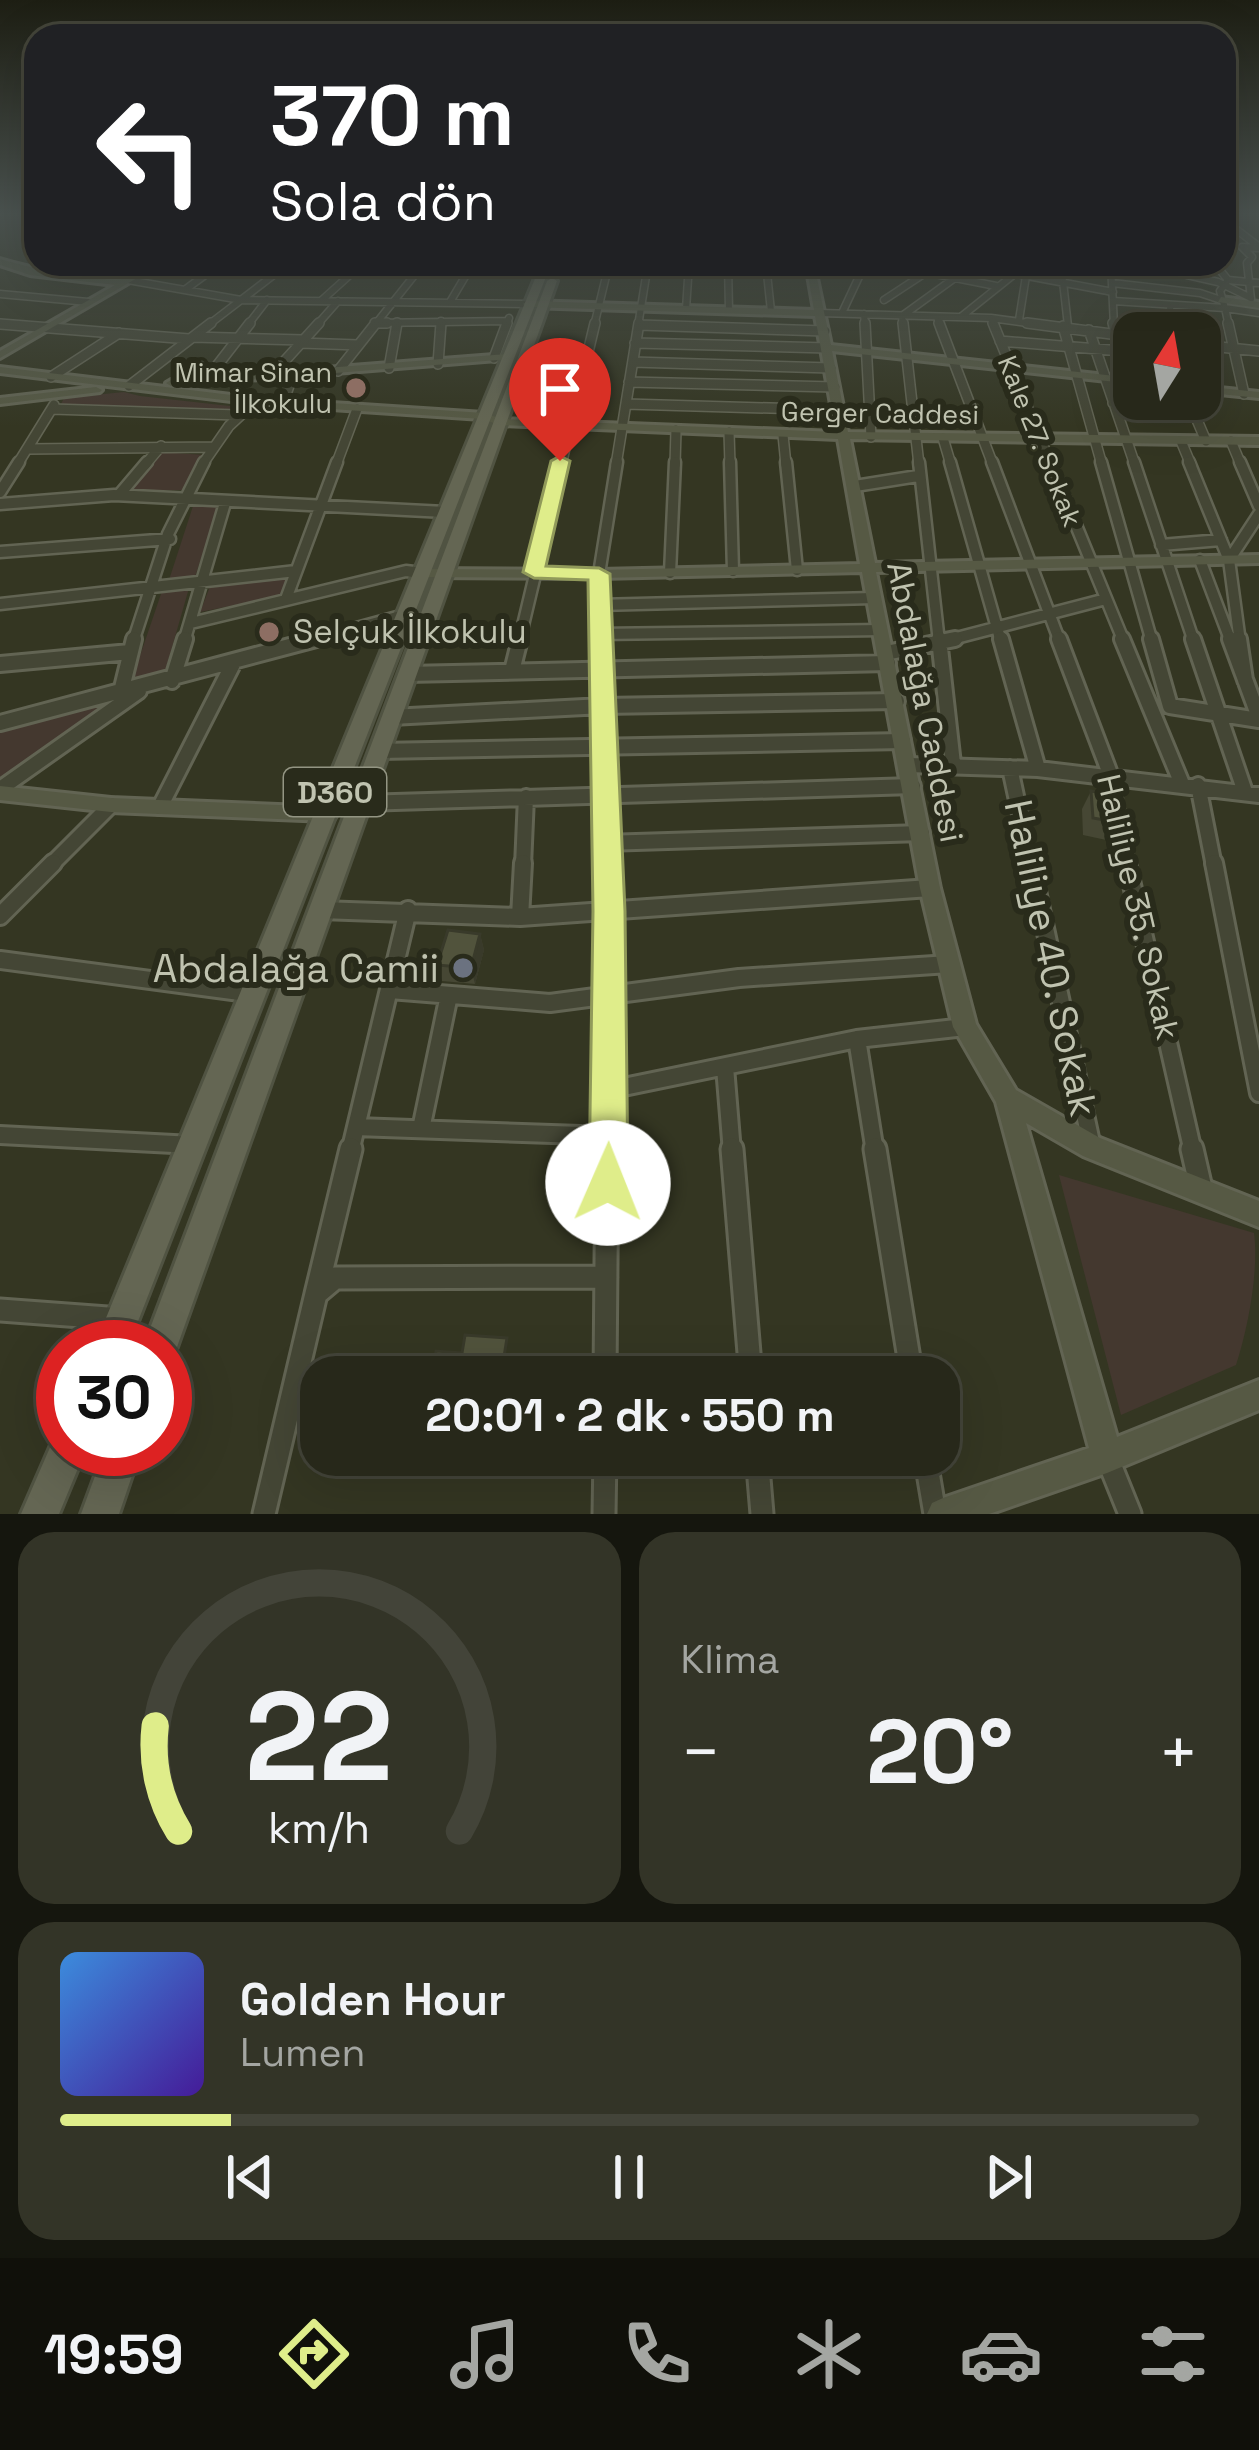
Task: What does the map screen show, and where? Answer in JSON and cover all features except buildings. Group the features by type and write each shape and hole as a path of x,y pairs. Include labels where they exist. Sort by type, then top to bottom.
{"main road":[{"name":"D360","path":"170,1320 407,674 445,512 492,419 500,357 539,286"},
{"name":"D360","path":"122,1320 407,614 434,572 530,304"},
{"path":"40,1514 56,1476"},
{"path":"100,1514 113,1476"}],"street":[{"path":"0,355 118,286"},
{"path":"157,286 242,300 771,311 826,340"},
{"path":"186,289 191,286"},
{"path":"0,370 129,386 260,286"},
{"path":"322,300 338,286"},
{"path":"338,371 407,286"},
{"path":"450,302 460,286"},
{"path":"512,671 603,286"},
{"path":"605,1356 609,911 599,574 645,286"},
{"path":"686,309 688,286"},
{"path":"728,286 729,310"},
{"path":"768,286 771,311"},
{"name":"Abdalağa Caddesi","path":"815,286 930,887 949,964 965,1027 1007,1099 1107,1457"},
{"path":"826,340 855,286"},
{"path":"884,300 893,286"},
{"path":"871,437 865,351 868,314 906,286"},
{"path":"902,316 945,286"},
{"path":"962,316 996,286"},
{"path":"1019,320 1024,286"},
{"path":"1062,286 1075,375 1170,706"},
{"path":"1081,286 1169,308 1256,305"},
{"path":"1113,286 1113,321"},
{"path":"1226,286 1223,304 1244,394"},
{"path":"1230,286 1256,305"},
{"path":"1113,292 1166,289 1223,304"},
{"path":"0,294 88,302"},
{"path":"206,380 267,300"},
{"path":"271,376 338,301"},
{"path":"375,323 507,320 530,304"},
{"path":"1169,308 1170,312"},
{"path":"842,313 1019,320 1113,334"},
{"path":"902,316 952,764"},
{"name":"Haliliye 35. Sokak","path":"937,317 1109,771 1201,1188"},
{"name":"Kale 27. Sokak","path":"991,318 1149,704 1190,784 1259,1094"},
{"path":"0,401 129,386 500,357 507,320"},
{"path":"438,364 440,321"},
{"path":"389,368 397,322"},
{"path":"0,323 358,345"},
{"path":"639,325 826,340 865,351 1113,379"},
{"path":"1089,330 1113,403"},
{"path":"51,377 119,333"},
{"path":"635,343 826,340"},
{"path":"633,362 826,340"},
{"path":"1000,341 1113,350"},
{"path":"1221,348 1259,351"},
{"path":"283,403 293,374"},
{"path":"629,382 835,387"},
{"name":"Gerger Caddesi","path":"129,386 569,425 783,435 1259,441"},
{"path":"1221,391 1259,395"},
{"path":"0,492 58,394"},
{"path":"121,692 130,652 184,498 237,415 256,400"},
{"path":"626,404 839,410 975,420"},
{"path":"52,409 237,415"},
{"path":"286,599 357,409"},
{"path":"1119,420 1252,794"},
{"path":"1196,420 1206,441"},
{"path":"670,572 676,430"},
{"path":"729,432 733,571"},
{"path":"783,435 797,570"},
{"path":"943,438 1039,769"},
{"path":"1180,441 1229,560 1245,680"},
{"path":"1229,560 1259,510 1231,441"},
{"path":"119,495 161,446"},
{"path":"28,449 214,447"},
{"path":"856,486 918,476"},
{"path":"0,504 119,495 445,512"},
{"path":"172,681 225,503"},
{"path":"0,552 170,538"},
{"path":"191,623 406,571 599,574 1132,562 1221,540"},
{"path":"1164,553 1200,560 1259,559"},
{"path":"1149,704 1259,718 1200,560"},
{"path":"0,604 296,571"},
{"path":"598,605 874,598"},
{"path":"407,674 887,658 1106,599"},
{"path":"0,723 172,681 407,614"},
{"path":"600,634 881,630"},
{"path":"0,664 130,652"},
{"path":"160,807 234,662"},
{"path":"0,791 144,688"},
{"path":"392,717 603,706 896,701"},
{"path":"380,751 902,741"},
{"path":"908,765 1039,769 1252,794"},
{"name":"Haliliye 40. Sokak","path":"1010,768 1092,1147"},
{"path":"362,803 913,786"},
{"path":"0,791 111,806 327,814"},
{"path":"520,917 526,796"},
{"path":"0,916 111,806"},
{"path":"604,843 922,833"},
{"path":"321,910 520,917 930,887"},
{"path":"263,1514 408,910"},
{"path":"0,960 255,994"},
{"path":"390,990 550,1003 739,978 949,964"},
{"path":"421,1129 449,994"},
{"path":"609,1090 857,1039 965,1027"},
{"path":"857,1039 909,1356"},
{"path":"725,1067 749,1356"},
{"path":"1007,1099 1092,1147 1259,1214"},
{"path":"356,1127 610,1136"},
{"path":"0,1136 194,1144"},
{"path":"316,1294 335,1278 606,1277"},
{"path":"0,1310 51,1320"},
{"path":"930,1476 939,1514 1107,1457 1259,1395"},
{"path":"1107,1457 1130,1514"},
{"path":"604,1514 605,1476"},
{"path":"759,1476 762,1514"}],"shaded area":[{"path":"124,392 239,407 236,412 60,406 64,398"},
{"path":"160,452 206,455 183,490 131,491"},
{"path":"193,506 218,507 195,577 169,580"},
{"path":"288,575 281,596 200,612 211,584"},
{"path":"189,588 163,679 129,688 162,591"},
{"path":"125,696 5,777 0,777 0,728"},
{"path":"1059,1175 1254,1233 1251,1299 1236,1365 1121,1415"}],"place":[{"name":"Mimar Sinan İlkokulu","path":"356,388"},
{"name":"Selçuk İlkokulu","path":"269,632"},
{"name":"Abdalağa Camii","path":"463,968"}],"route":[{"path":"560,461 534,572 599,574 609,911 608,1183"}]}
